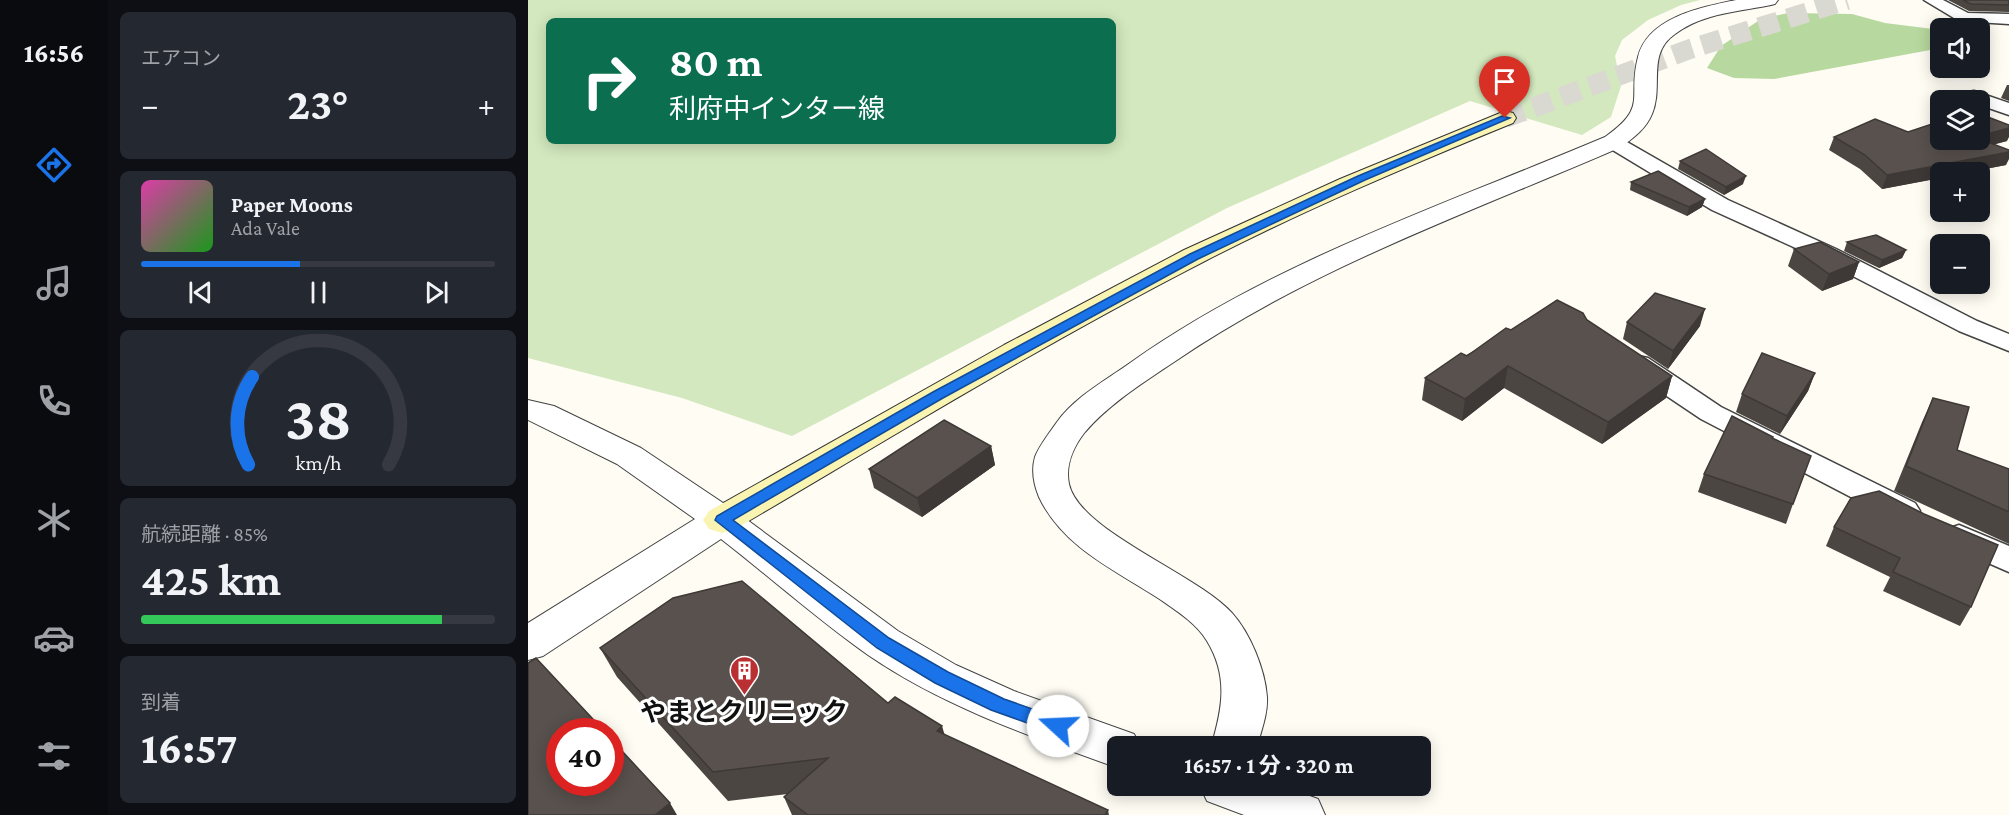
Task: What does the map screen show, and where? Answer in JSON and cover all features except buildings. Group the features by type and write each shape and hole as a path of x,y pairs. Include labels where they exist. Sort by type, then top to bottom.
{"main road":[{"path":"722,520 938,395 1194,256 1361,178 1505,118"}],"street":[{"path":"1236,736 1245,697 1234,656 1220,626 1192,600 1110,551 1084,531 1061,506 1051,483 1053,459 1059,445 1071,428 1108,394 1219,318 1317,269 1613,142 1638,122 1645,111 1648,56 1654,42 1659,37 1678,24 1716,9 1769,0"},
{"path":"1932,0 1965,18 2009,20"},
{"path":"1990,102 2009,109"},
{"path":"1613,142 1720,205 1828,254 1968,326 2009,343"},
{"path":"1613,347 1711,413 1932,525 2009,560"},
{"path":"528,410 542,413 629,456 722,520 883,643 941,677 998,704 1107,743"},
{"path":"528,645 722,520"},
{"path":"1251,796 1301,815"}],"green space":[{"path":"528,0 1700,0 1681,5 1648,20 1622,40 1615,56 1621,86 1611,117 1582,135 1470,101 1227,208 792,436 682,398 528,358"},
{"path":"1788,13 1852,14 1885,23 1930,29 1930,50 1774,79 1734,78 1707,68 1721,46 1761,19"}],"tunnel":[{"path":"1505,118 1690,49 1847,0"}],"place":[{"name":"やまとクリニック","path":"744,696"}],"route":[{"path":"1058,726 998,704 941,677 883,643 722,520 938,395 1194,256 1361,178 1505,118"}]}
